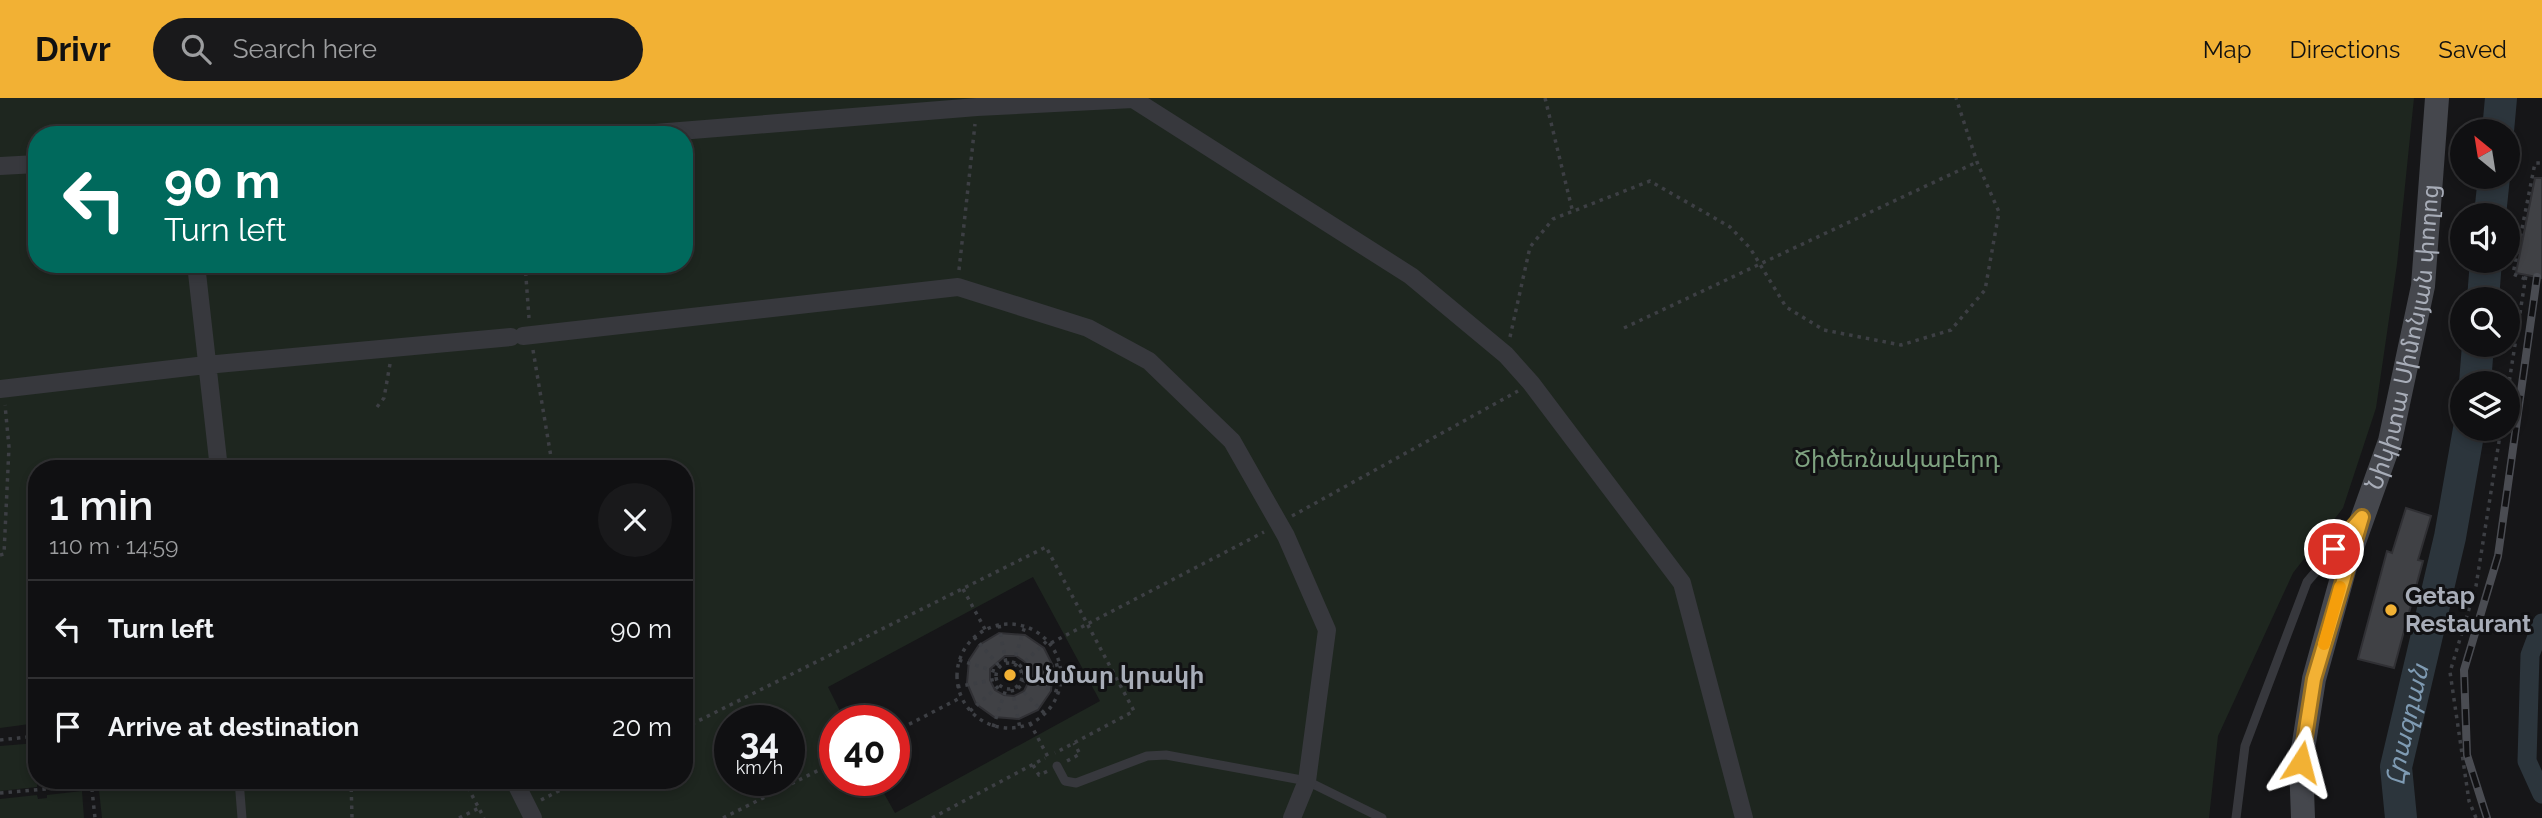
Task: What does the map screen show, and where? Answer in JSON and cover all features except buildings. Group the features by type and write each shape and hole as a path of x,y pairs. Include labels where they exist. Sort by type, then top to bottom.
{"street":[{"name":"Նիկիտա Սիմոնյան փողոց","path":"2303,818 2301,762 2314,679 2362,517 2390,441 2423,286 2437,98"},
{"path":"693,130 977,107 1133,99 1411,276 1506,355 1526,386 1682,583 1744,818"},
{"path":"0,166 28,164"},
{"path":"197,273 218,460"},
{"path":"2,389 206,365 522,336 958,286 1088,328 1149,361 1232,441 1279,523 1327,630 1307,782 1292,818"},
{"path":"518,789 533,818"}],"lane":[{"path":"2236,818 2245,746 2307,582 2362,517"},
{"path":"1057,766 1065,781 1076,783 1147,755 1166,755 1307,782 1382,818"},
{"path":"240,789 242,818"}],"path":[{"path":"1545,98 1572,209"},
{"path":"1506,355 1531,247 1553,219 1572,209 1650,181 1730,227 1761,264 1786,307 1824,330 1901,345 1951,330 1986,290 1999,212 1977,162 1956,98"},
{"path":"958,286 977,107"},
{"path":"1624,328 1977,162"},
{"path":"2511,371 2526,277 2513,274 2535,163 2542,163"},
{"path":"525,273 522,336 551,460"},
{"path":"377,408 384,398 392,369 387,348"},
{"path":"1019,667 1049,642 1279,523 1526,386"},
{"path":"0,555 4,554 9,447 2,389"},
{"path":"2476,818 2469,801 2450,672 2476,586 2499,441"},
{"path":"693,724 1046,547 1134,711 932,818"},
{"path":"962,589 986,631"},
{"path":"999,625 1006,663"},
{"path":"999,625 1025,626 1049,642 1061,664 1060,692 1046,715 1020,728 993,727 970,711 957,687 959,660 974,637 986,631 999,625"},
{"path":"1013,664 1025,626"},
{"path":"974,637 1000,667"},
{"path":"959,660 997,672"},
{"path":"1006,663 1013,664 1019,667 1022,680 1018,686 1006,689 1000,685 997,672 1006,663"},
{"path":"1022,673 1061,664"},
{"path":"957,687 997,679"},
{"path":"1022,680 1060,692"},
{"path":"970,711 1000,685"},
{"path":"1018,686 1046,715"},
{"path":"993,727 1006,689"},
{"path":"1012,689 1020,728"},
{"path":"910,724 962,697"},
{"path":"1030,723 1048,757"},
{"path":"1,739 28,737"},
{"path":"1057,766 1080,754 1074,743"},
{"path":"723,818 819,770"},
{"path":"0,793 37,789"},
{"path":"93,789 95,818"},
{"path":"351,789 352,818"},
{"path":"469,789 484,818"},
{"path":"541,800 562,789"},
{"path":"459,818 479,808"}],"green space":[{"name":"Ծիծեռնակաբերդ","path":"0,98 2414,98 2397,264 2376,408 2343,508 2293,573 2218,736 2209,818 102,818 99,789 693,789 693,460 28,460 28,724 0,728","holes":["1033,577 1100,701 895,813 885,796 819,796 819,705 837,705 828,687"]},
{"path":"28,744 28,788 0,791 0,746"},
{"path":"82,791 84,818 0,818 0,799 37,795 38,799 47,798 47,795"}],"waterway":[{"name":"Հրազդան","path":"2499,119 2501,98"},
{"name":"Հրազդան","path":"2491,203 2493,189"},
{"name":"Հրազդան","path":"2484,287 2485,273"},
{"name":"Հրազդան","path":"2476,371 2477,357"},
{"name":"Հրազդան","path":"2401,818 2396,767 2450,537 2467,441"},
{"path":"2542,623 2530,655 2527,761 2542,794"}],"railway":[{"path":"2487,818 2467,755 2464,670 2498,556 2537,277"}],"slow traffic":[{"path":"2324,644 2340,587"}],"place":[{"name":"Getap Restaurant","path":"2391,610"},
{"name":"Անմար կրակի","path":"1010,675"}],"route":[{"path":"2301,762 2314,679 2362,517 2334,549"}]}
